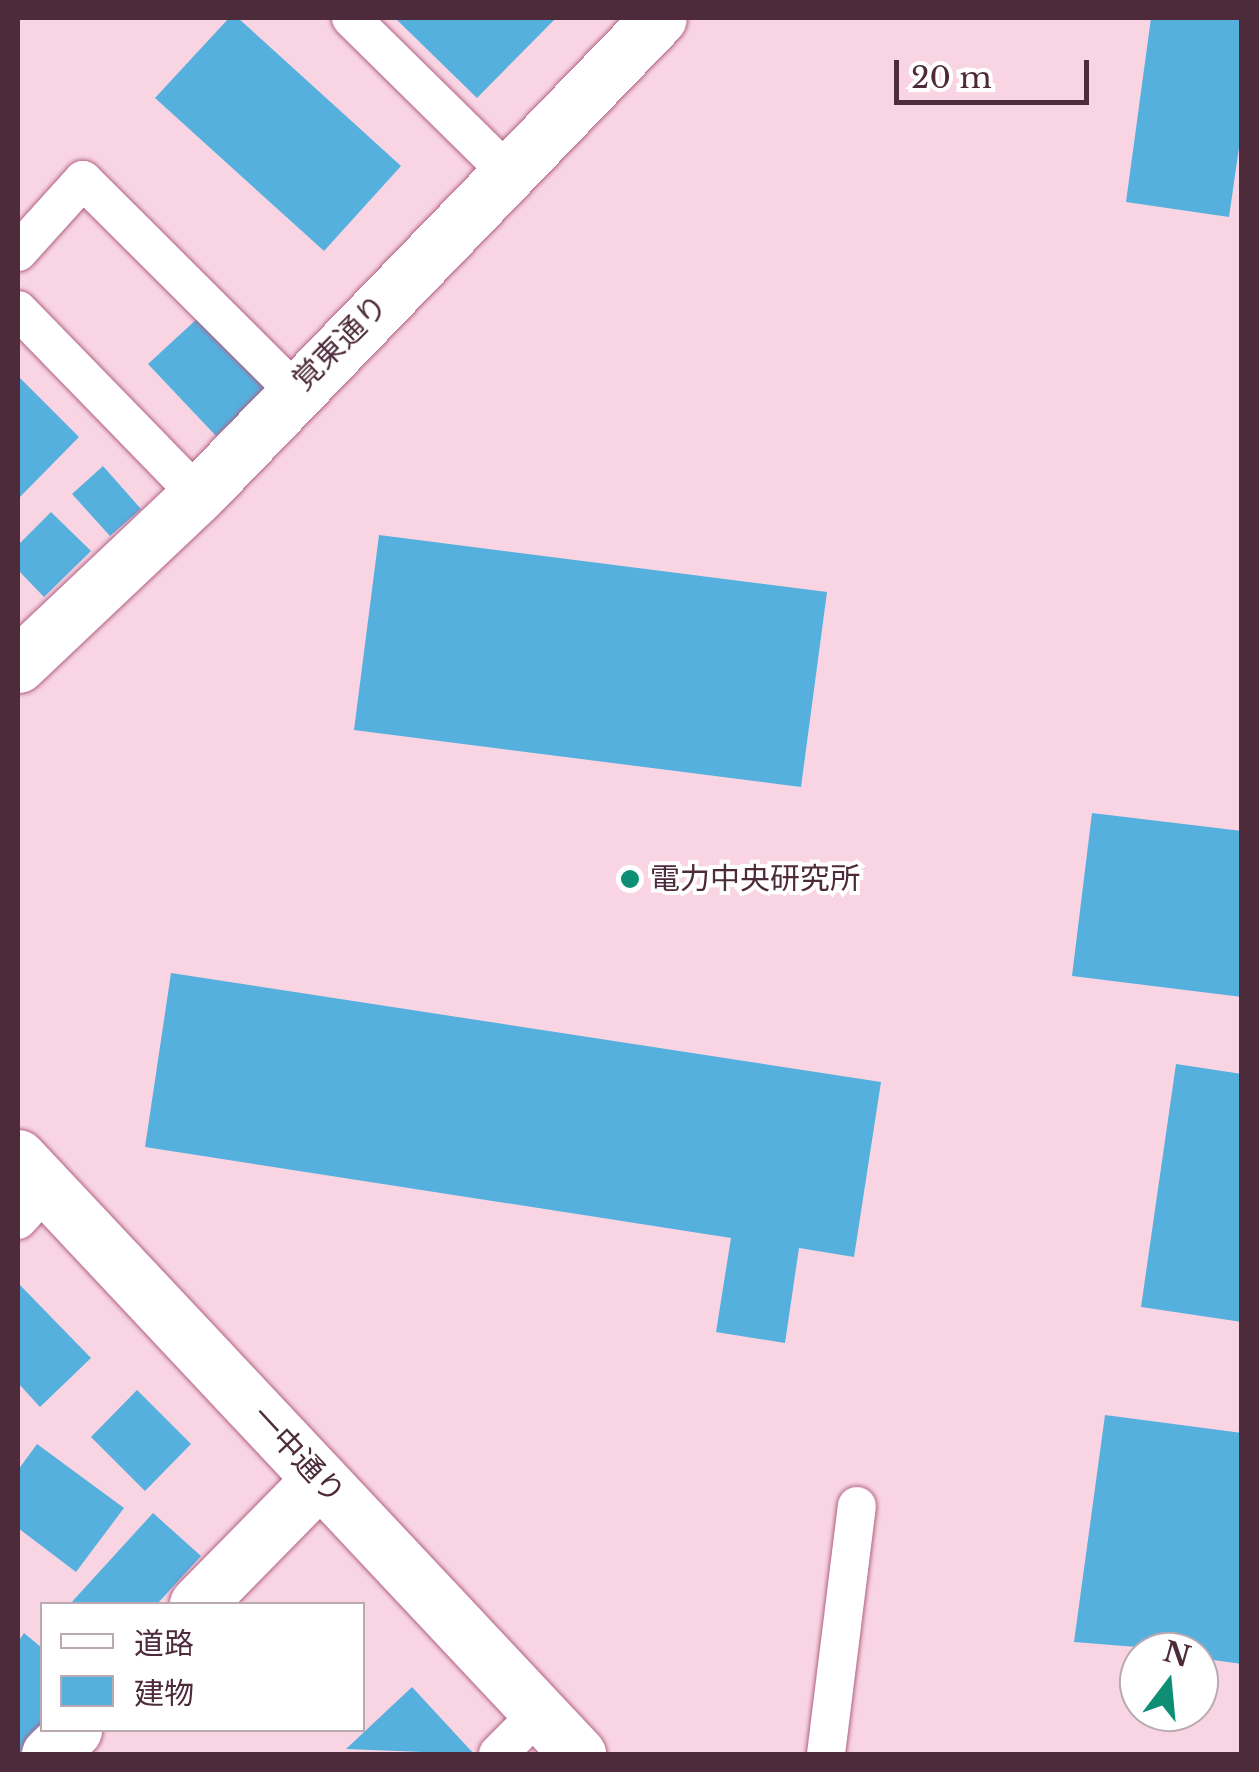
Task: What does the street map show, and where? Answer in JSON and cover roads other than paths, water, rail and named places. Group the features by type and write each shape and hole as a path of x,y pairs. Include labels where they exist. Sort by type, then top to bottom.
{"street":[{"name":"覚東通り","path":"18,664 198,495 294,390 659,18"},
{"name":"一中通り","path":"28,1188 320,1479 578,1754"},
{"path":"199,1602 320,1479"},
{"path":"49,1754 72,1732"}],"lane":[{"path":"351,18 509,174"},
{"path":"18,252 83,180 294,390"},
{"path":"18,310 198,495"},
{"path":"826,1754 857,1506"},
{"path":"498,1754 539,1712"}],"place":[{"name":"電力中央研究所","path":"630,879"}]}
